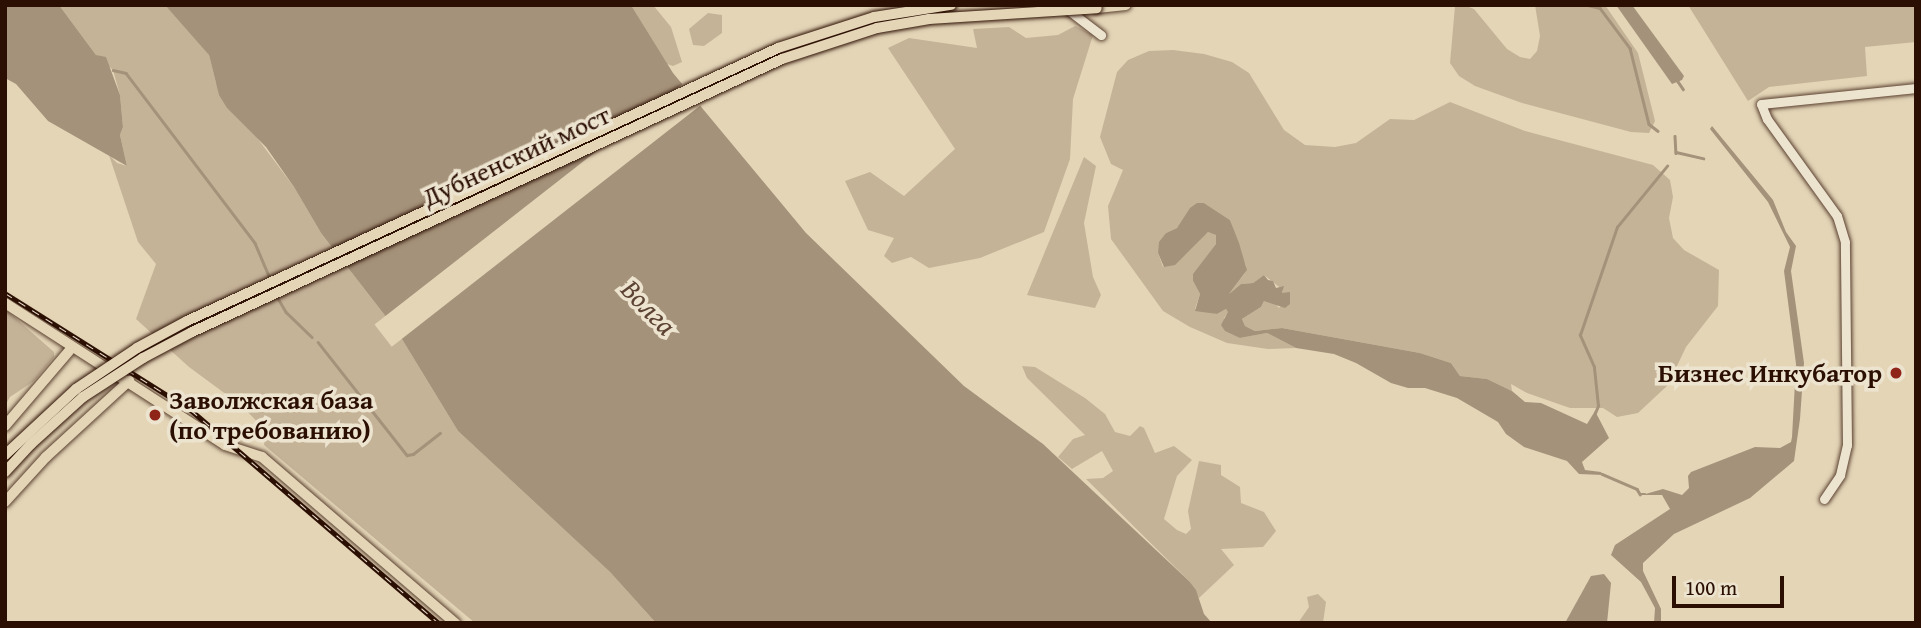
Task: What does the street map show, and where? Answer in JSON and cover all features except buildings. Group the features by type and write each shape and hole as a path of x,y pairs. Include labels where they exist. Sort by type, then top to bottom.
{"main road":[{"name":"Дубненский мост","path":"5,455 76,388 137,348 187,321 778,48 874,17 951,5"},
{"name":"Дубненский мост","path":"5,472 31,444 83,397 143,358 192,332 782,59 877,28 929,19 1126,5"},
{"path":"5,304 31,327 69,351 86,355"},
{"path":"5,304 225,445 262,457 455,623"},
{"path":"5,426 69,351"},
{"path":"5,502 46,457 129,381"}],"street":[{"path":"1063,5 1101,35"},
{"path":"1824,499 1840,475 1847,445 1845,242 1837,216 1767,119 1761,104 1916,88"}],"shaded area":[{"path":"59,5 165,5 196,37 209,55 216,83 294,187 321,233 397,331 458,431 610,572 656,623 475,623 264,445 266,431 242,406 189,367 136,319 156,264 138,242 109,155 117,163 127,166 120,135 123,127 120,95 113,70 96,55"},
{"path":"631,5 653,5 671,27 682,62 673,66 667,64"},
{"path":"1464,5 1474,9 1507,49 1520,57 1530,59 1537,51 1540,36 1535,5 1605,5 1638,53 1655,121 1649,133 1631,132 1522,103 1475,86 1459,76 1450,63 1455,6"},
{"path":"1688,5 1916,5 1916,42 1865,47 1867,76 1769,87 1748,101"},
{"path":"708,13 722,15 722,33 704,46 693,45 689,29"},
{"path":"1075,26 1093,35 1073,99 1070,159 1044,232 980,258 929,268 911,257 892,263 884,256 894,238 868,230 845,181 870,172 904,196 955,149 888,48 909,38 977,48 973,29 1009,27 1026,38 1058,35"},
{"path":"1173,50 1204,54 1232,62 1249,73 1284,130 1305,145 1335,147 1356,143 1390,119 1414,120 1450,102 1525,131 1653,165 1670,180 1673,197 1669,218 1673,238 1684,250 1719,270 1718,306 1686,347 1668,385 1638,413 1617,417 1603,408 1570,408 1527,393 1511,384 1512,391 1487,379 1460,376 1451,363 1420,353 1282,328 1255,331 1245,326 1242,319 1261,307 1264,301 1273,301 1279,308 1289,295 1282,293 1283,290 1264,275 1253,283 1241,284 1229,294 1245,273 1246,266 1230,220 1204,203 1177,228 1166,233 1158,253 1163,267 1208,232 1216,235 1216,244 1193,281 1200,294 1195,309 1217,314 1226,309 1229,312 1224,318 1240,338 1267,333 1296,348 1268,349 1227,343 1190,327 1163,311 1111,239 1108,206 1123,170 1111,164 1100,137 1117,72 1128,60 1149,51"},
{"path":"1084,157 1096,166 1084,223 1093,277 1101,295 1095,308 1027,295"},
{"path":"5,309 54,352 54,357 34,381 10,397 5,406"},
{"path":"1022,366 1035,367 1085,398 1105,414 1115,432 1130,436 1140,426 1144,428 1155,453 1174,446 1192,460 1177,476 1164,519 1177,530 1186,534 1191,529 1188,511 1199,461 1221,465 1221,475 1240,487 1241,503 1264,512 1276,531 1263,547 1221,549 1234,565 1199,598 1189,581 1086,479 1103,478 1113,471 1102,451 1072,469 1058,457 1073,439 1085,435 1027,378"},
{"path":"1318,594 1326,602 1323,623 1298,623 1309,607 1307,597"}],"water":[{"path":"5,5 59,5 96,55 106,57 120,95 123,127 120,135 127,166 48,121 16,84 5,78"},
{"name":"Волга","path":"165,5 631,5 673,73 806,233 964,386 1043,444 1189,581 1196,590 1204,614 1212,623 656,623 610,572 458,431 397,331 321,233 266,147 227,108 219,95 209,55"},
{"path":"1616,5 1632,5 1684,76 1682,80 1672,84"},
{"path":"1712,126 1773,200 1786,232 1796,246 1791,271 1804,363 1800,419 1794,461 1750,498 1674,534 1643,563 1643,571 1661,609 1661,623 1654,623 1655,608 1641,582 1611,555 1615,545 1670,509 1662,495 1642,495 1663,489 1682,495 1689,488 1688,476 1691,472 1755,447 1780,448 1791,442 1792,437 1796,364 1784,271 1790,247 1768,202 1710,129"},
{"path":"1197,203 1204,203 1230,220 1239,243 1247,270 1229,294 1241,284 1253,283 1264,275 1273,281 1276,288 1284,286 1282,293 1290,292 1290,304 1285,308 1264,301 1261,307 1242,319 1245,326 1255,331 1282,328 1420,353 1451,363 1460,376 1487,379 1512,391 1525,402 1541,403 1587,424 1595,411 1609,438 1582,462 1585,470 1601,472 1603,475 1579,474 1567,461 1524,447 1506,434 1498,422 1457,398 1425,388 1408,388 1391,383 1334,354 1296,348 1267,333 1240,338 1225,331 1221,325 1228,312 1226,309 1217,314 1195,311 1200,294 1193,281 1193,274 1216,244 1216,235 1208,232 1175,265 1164,267 1158,253 1159,242 1166,233 1177,228 1190,208"},
{"path":"1604,574 1611,583 1607,623 1565,623 1591,576"}],"pier":[{"path":"685,82 702,104 392,347 375,325"}],"waterway":[{"path":"1588,5 1600,8 1630,48 1649,124 1658,131"},
{"path":"113,70 126,73 255,243 270,278"},
{"path":"1677,80 1683,89"},
{"path":"1675,136 1676,153"},
{"path":"1676,152 1703,158"},
{"path":"1595,413 1598,406 1594,367 1580,335 1617,227 1667,166"},
{"path":"278,298 286,312 312,337"},
{"path":"318,342 407,455 413,454 440,433"},
{"path":"1602,474 1637,489 1640,494 1645,494"}],"railway":[{"path":"5,293 191,410 439,623"}],"place":[{"name":"Бизнес Инкубатор","path":"1896,373"},
{"name":"Заволжская база (по требованию)","path":"155,415"}]}
